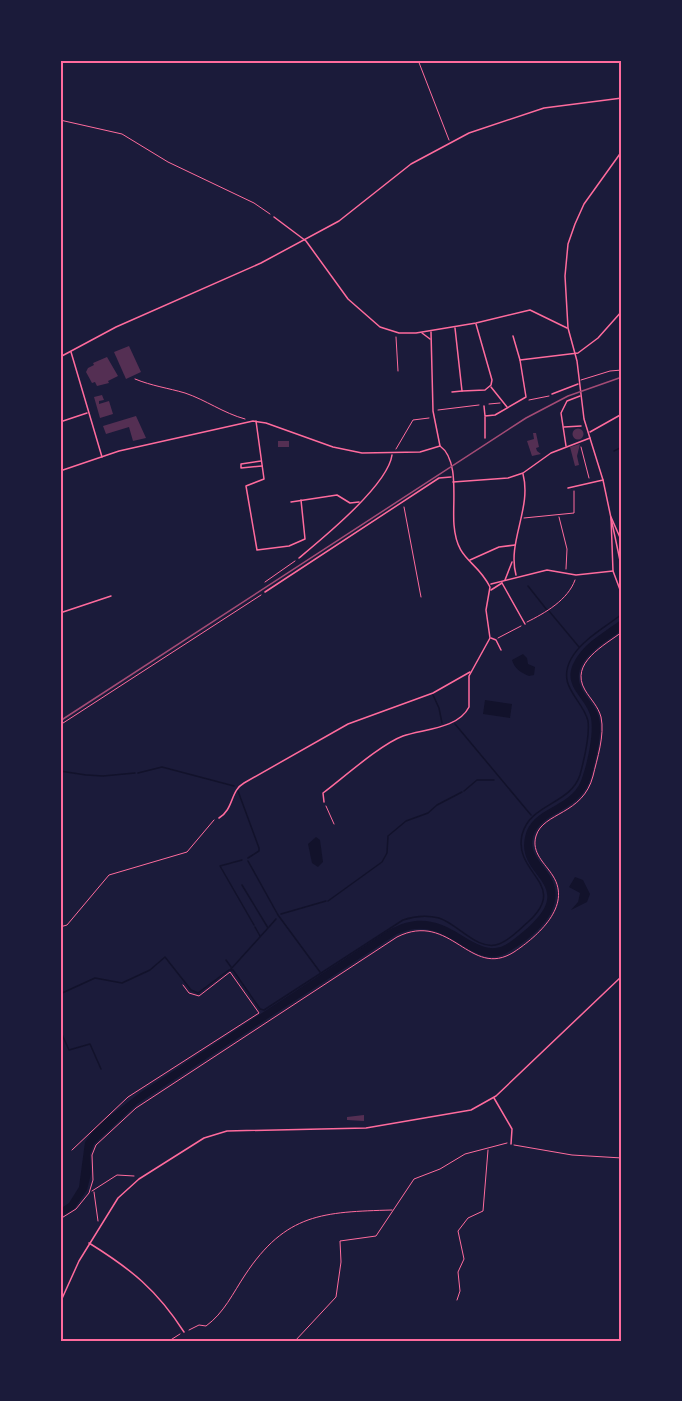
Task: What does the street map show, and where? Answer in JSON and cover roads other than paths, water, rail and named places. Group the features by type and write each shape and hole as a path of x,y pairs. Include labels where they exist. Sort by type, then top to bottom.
{"street":[{"path":"60,357 116,327 223,282 305,240 353,212 411,164 450,142 487,125 544,108 622,98"},
{"path":"622,151 584,204 568,244 565,276 568,328 575,354 580,396 603,480 622,570"},
{"path":"274,217 305,240 340,289 361,313 376,325 395,332 422,332 476,323 530,310 568,328"},
{"path":"520,360 575,354 598,338 622,311"},
{"path":"452,392 485,390 490,387 492,380 476,323"},
{"path":"454,327 462,391"},
{"path":"324,802 323,794 398,738 460,719 469,707 471,672 490,638 486,605 490,591 489,584 459,551 455,533 450,457 440,446 433,411 431,331"},
{"path":"422,332 430,340"},
{"path":"485,416 495,416 526,397 520,360 513,336"},
{"path":"70,351 102,458"},
{"path":"552,394 572,384 579,384"},
{"path":"490,387 508,408"},
{"path":"566,447 563,427 564,405 580,396"},
{"path":"484,406 485,438"},
{"path":"60,422 88,413"},
{"path":"589,433 622,414"},
{"path":"60,471 102,458 255,421 346,451 394,454 427,451 440,446"},
{"path":"255,421 264,481 246,486 257,550 289,546 304,540 301,500"},
{"path":"563,427 581,426"},
{"path":"452,482 497,480 523,473 551,453 590,438"},
{"path":"299,558 337,526 359,502 386,469 394,454"},
{"path":"261,461 241,464 241,468 262,466"},
{"path":"490,591 506,579 512,561 523,519 525,490 523,473"},
{"path":"265,592 439,478 452,477"},
{"path":"568,488 603,480"},
{"path":"291,502 337,495 350,503 359,502"},
{"path":"611,516 622,542"},
{"path":"611,516 613,571 618,591 622,595"},
{"path":"470,561 499,547 515,545"},
{"path":"512,561 516,576"},
{"path":"489,584 547,570 576,575 613,571"},
{"path":"502,583 525,624"},
{"path":"60,613 111,596"},
{"path":"490,638 496,640 501,650"},
{"path":"219,818 227,813 236,788 244,783 348,724 433,693 471,672"},
{"path":"60,1303 89,1243 117,1198 139,1179 204,1138 220,1132 366,1128 471,1110 494,1098 622,976"},
{"path":"494,1098 512,1129 510,1144"},
{"path":"89,1243 140,1277 158,1294 184,1332"}],"lane":[{"path":"579,380 622,370"},
{"path":"60,1219 76,1209 88,1193 93,1176 92,1155 96,1145 136,1108 397,937 414,931 435,931 473,954 493,958 512,953 546,925 555,912 559,894 554,878 538,855 536,837 545,822 579,801 590,784 602,721 597,705 584,688 581,674 590,657 622,632"}],"waterway":[{"path":"503,404 503,409"},
{"path":"614,451 622,447"},
{"path":"528,586 547,610"},
{"path":"549,611 579,647"},
{"path":"60,994 95,978 122,983 150,970 165,957 191,990 198,993 229,970 233,970 260,1009 264,1010 403,920 425,916 439,918 483,944 499,944 507,940 528,922 539,909 544,898 542,888 525,860 521,848 526,824 533,816 568,793 575,785 585,755 588,721 568,685 567,669 575,652 594,634 622,614"},
{"path":"433,695 442,723"},
{"path":"455,724 531,815"},
{"path":"138,773 162,767 234,786"},
{"path":"60,771 86,775"},
{"path":"87,775 135,773"},
{"path":"464,791 477,780 494,780"},
{"path":"238,791 259,848 259,851 248,858"},
{"path":"328,901 382,862 387,853 388,836 406,821 428,813 437,805 462,792"},
{"path":"242,860 220,866 254,925"},
{"path":"248,861 278,915 320,972"},
{"path":"231,969 268,928 242,885"},
{"path":"281,914 326,901"},
{"path":"269,927 276,919"},
{"path":"255,927 260,936"},
{"path":"226,960 231,967"},
{"path":"60,1030 69,1050 90,1044 101,1069"}],"railway":[{"path":"60,721 526,418 568,396 622,377"}]}
